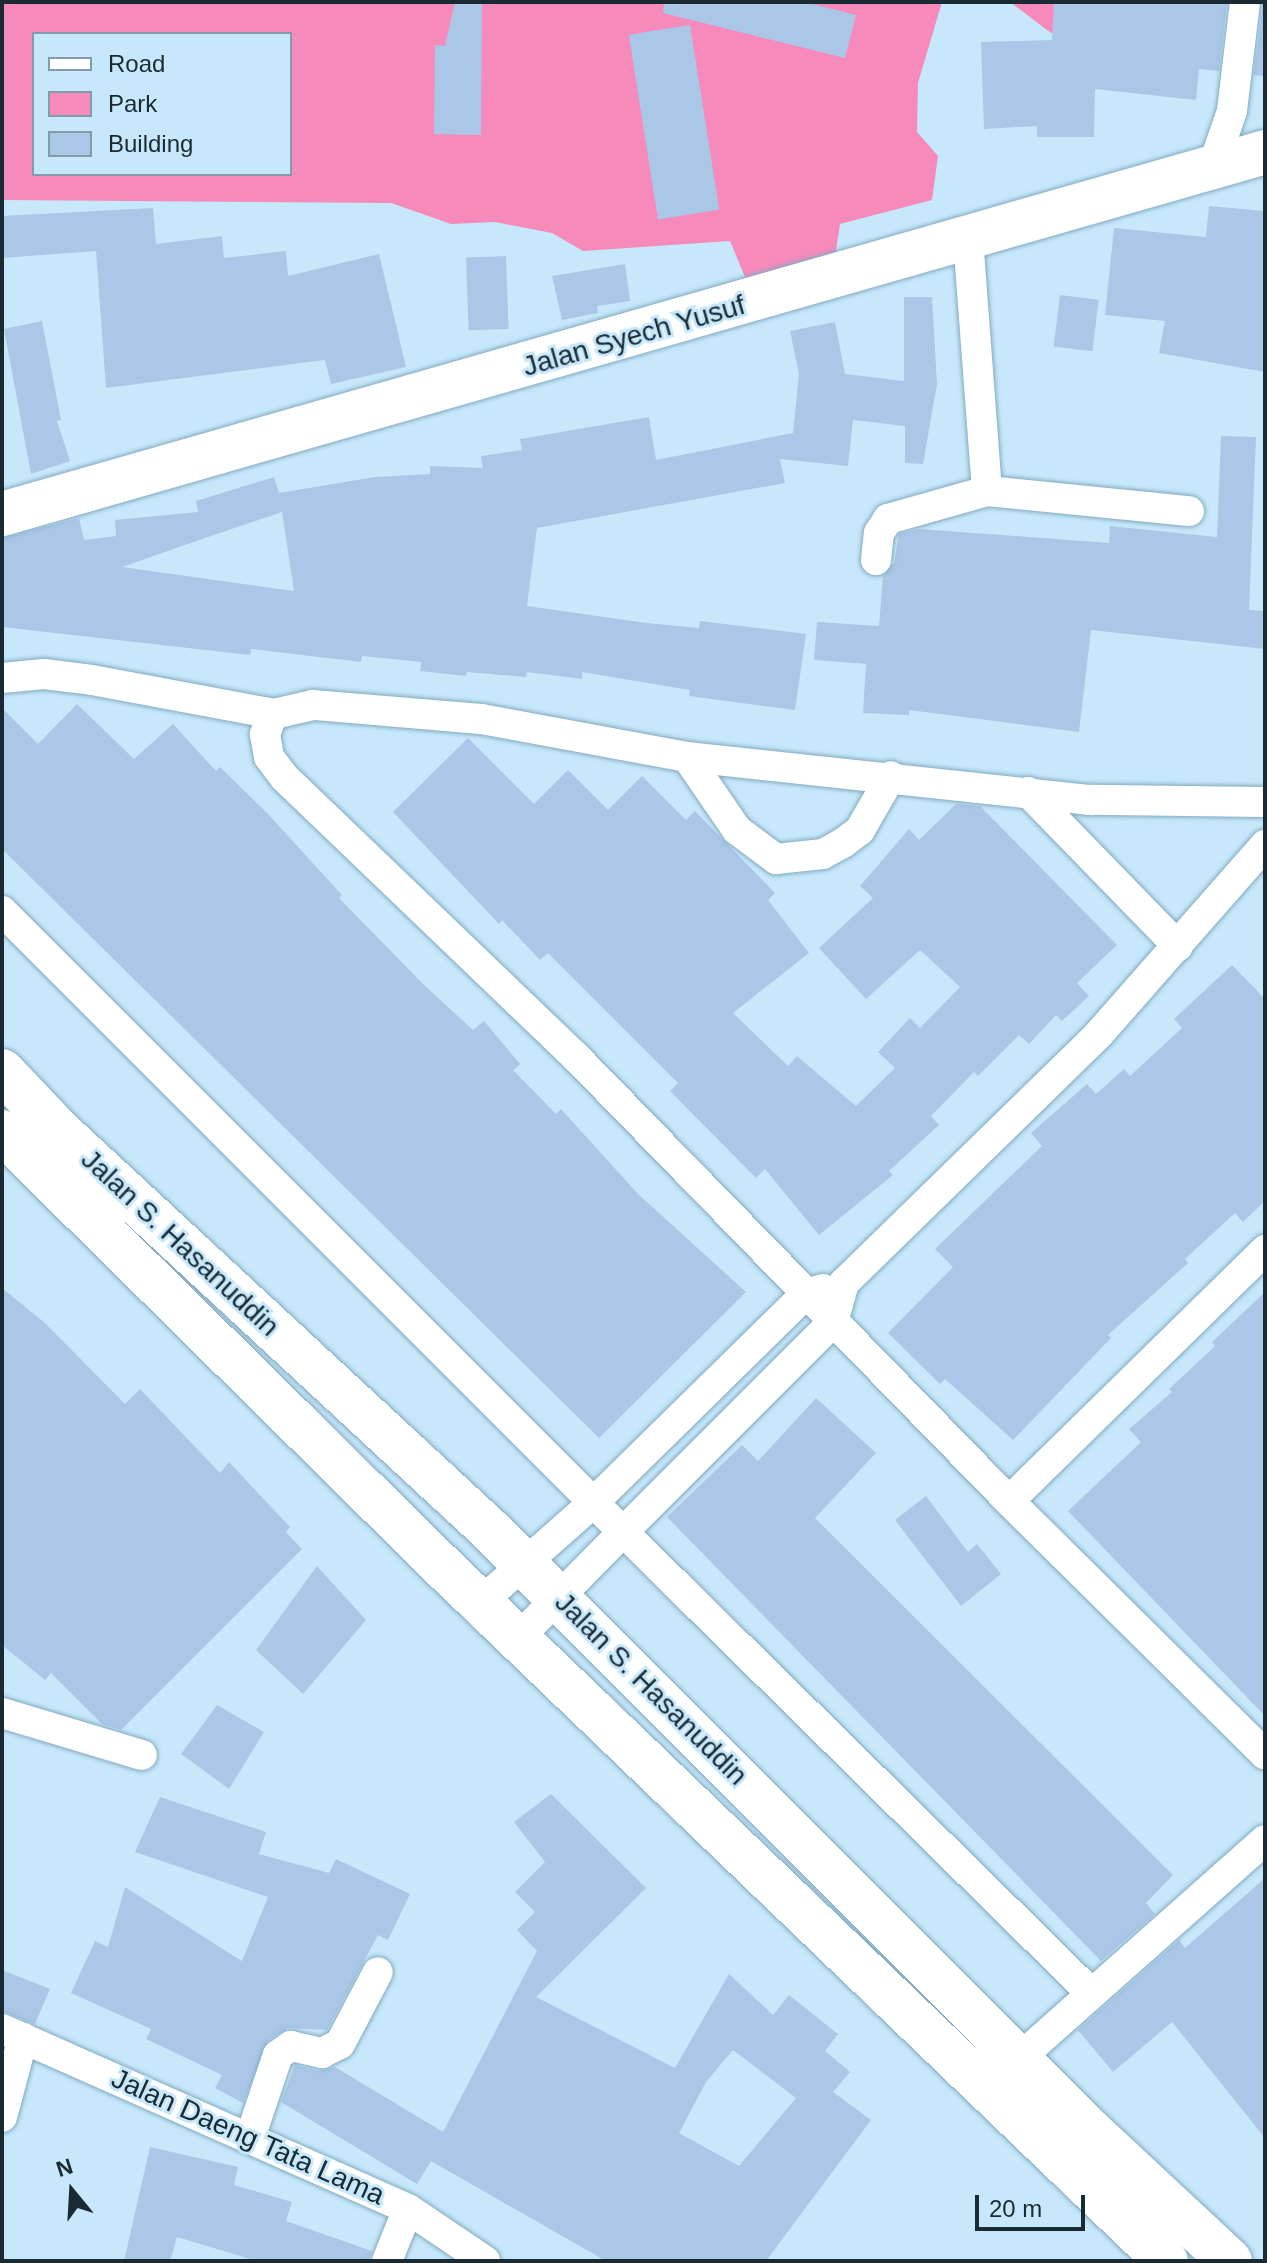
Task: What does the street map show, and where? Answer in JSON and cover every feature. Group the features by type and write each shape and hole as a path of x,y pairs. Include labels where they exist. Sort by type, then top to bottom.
{"main road":[{"name":"Jalan Syech Yusuf","path":"2,514 968,240 1265,152"},
{"path":"2,1071 48,1147"},
{"path":"2,1132 48,1147"},
{"name":"Jalan S. Hasanuddin","path":"48,1147 526,1565 1230,2261"},
{"name":"Jalan S. Hasanuddin","path":"48,1147 481,1602 987,2093 1166,2261"}],"street":[{"path":"1213,166 1232,111 1245,2"},
{"path":"968,240 987,491"},
{"path":"876,560 879,533 888,519 987,491 1189,511"},
{"path":"2,678 44,674 92,680 273,714 313,705 481,719 687,757 891,776 1090,800 1265,802"},
{"path":"273,714 266,745 279,772 576,1057 1009,1501 1265,1754"},
{"path":"687,757 737,830 776,859 823,854 843,843 860,830 891,776"},
{"path":"1028,792 1178,946"},
{"path":"481,1602 594,1502 806,1294 844,1283 1099,1034 1265,846"},
{"path":"2,911 623,1532 1089,1991"},
{"path":"1009,1501 1265,1250"},
{"path":"518,1638 833,1322 844,1283"},
{"path":"2,1713 142,1755"},
{"path":"987,2093 1018,2054 1265,1840"},
{"path":"251,2135 278,2055 291,2046 322,2053 340,2044 378,1972"},
{"path":"2,2117 12,2033"},
{"name":"Jalan Daeng Tata Lama","path":"12,2033 251,2135 408,2209 485,2261"},
{"path":"387,2261 408,2209"}],"green space":[{"path":"2,2 942,2 918,83 917,132 938,156 932,200 840,224 835,257 752,294 730,241 583,251 552,233 495,222 451,224 391,203 2,200"},
{"path":"1010,2 1114,2 1111,32 1051,33"}],"building":[{"path":"455,2 482,2 481,135 434,134 435,45 445,46"},
{"path":"664,2 804,2 856,15 845,58 663,13"},
{"path":"1054,2 1227,2 1219,71 1199,69 1196,100 1095,89 1094,137 1037,137 1037,126 984,129 981,42 1052,40"},
{"path":"1265,2 1265,76 1254,75"},
{"path":"690,25 719,210 658,219 629,35"},
{"path":"1209,206 1265,211 1265,372 1159,353 1165,321 1105,315 1114,228 1206,237"},
{"path":"153,208 156,244 222,236 224,258 286,251 288,276 379,254 406,367 331,384 325,360 106,388 96,251 2,258 2,216"},
{"path":"506,256 509,329 469,330 466,257"},
{"path":"625,264 630,301 597,306 598,313 562,320 552,276"},
{"path":"1060,295 1099,300 1092,351 1054,347"},
{"path":"904,297 932,297 937,384 923,464 905,463 905,426 853,420 848,466 780,459 785,483 537,528 527,606 646,623 699,628 700,621 806,634 795,710 689,696 690,690 582,672 582,679 527,672 526,677 467,672 466,676 420,671 421,662 362,656 361,662 251,649 250,655 2,627 2,538 79,518 84,540 116,536 115,520 198,512 196,501 274,477 279,493 375,477 430,474 430,466 483,468 481,456 522,450 520,439 649,417 656,460 793,433 799,374 790,331 835,322 845,374 904,381","holes":["282,512 294,591 122,567"]},
{"path":"42,321 61,420 57,421 70,461 31,474 4,329"},
{"path":"1221,436 1256,437 1249,610 1265,611 1265,649 1091,630 1079,732 909,710 909,715 863,713 866,664 814,660 817,622 879,626 883,576 894,563 899,534 920,529 1109,543 1110,526 1217,537"},
{"path":"77,704 134,759 173,724 216,771 220,767 268,814 342,895 339,898 424,985 473,1030 484,1021 520,1064 513,1070 556,1114 561,1109 638,1194 746,1292 599,1438 2,849 2,708 38,744"},
{"path":"468,738 534,804 568,770 608,810 642,776 686,820 695,811 775,893 768,900 809,953 733,1013 788,1066 797,1056 856,1106 895,1068 878,1052 910,1018 920,1028 960,987 920,950 866,999 819,948 873,898 860,886 909,829 919,840 956,804 980,806 1117,945 1077,983 1089,996 1062,1021 1056,1015 1029,1044 1019,1035 978,1076 974,1072 931,1116 939,1125 889,1171 893,1175 819,1235 765,1169 756,1178 670,1091 678,1083 548,953 540,960 502,920 499,924 393,812"},
{"path":"1232,965 1265,999 1265,1201 1243,1222 1235,1213 1185,1259 1188,1263 1108,1335 1111,1338 1013,1440 945,1379 940,1384 888,1333 953,1267 935,1249 1042,1146 1031,1133 1087,1084 1096,1094 1124,1069 1130,1076 1182,1028 1174,1019"},
{"path":"2,1288 45,1323 125,1404 140,1389 220,1473 229,1462 290,1527 286,1532 302,1549 121,1730 102,1724 51,1673 45,1680 2,1645"},
{"path":"1265,1292 1265,1716 1068,1511 1141,1442 1129,1429 1172,1392 1169,1389 1215,1346 1212,1342"},
{"path":"816,1398 876,1453 815,1518 1173,1875 1146,1903 1155,1914 1101,1961 667,1517 742,1445 758,1461"},
{"path":"926,1496 968,1552 977,1544 1001,1574 961,1606 895,1520"},
{"path":"317,1566 366,1620 303,1694 256,1650"},
{"path":"217,1705 264,1732 229,1789 181,1754"},
{"path":"551,1794 646,1888 536,1997 675,2068 729,1974 773,2015 789,1995 838,2034 825,2051 850,2072 833,2092 871,2120 766,2261 606,2261 431,2161 417,2184 281,2102 295,2065 319,2071 335,2067 443,2132 537,1951 517,1930 535,1912 515,1892 545,1862 514,1822","holes":["733,2050 796,2098 739,2166 679,2133 706,2082"]},
{"path":"160,1797 266,1832 259,1854 329,1873 336,1859 410,1894 388,1940 378,1935 327,2030 288,2028 268,2040 243,2103 215,2088 222,2075 146,2039 151,2029 71,1993 95,1941 108,1947 125,1887 242,1961 268,1897 135,1852"},
{"path":"1265,1878 1265,2138 1172,2022 1113,2072 1078,2030 1179,1940 1185,1948"},
{"path":"2,1970 50,1989 35,2024 2,2011"},
{"path":"150,2147 238,2167 234,2185 292,2202 286,2221 372,2251 369,2261 257,2261 177,2237 170,2261 124,2261"}]}
